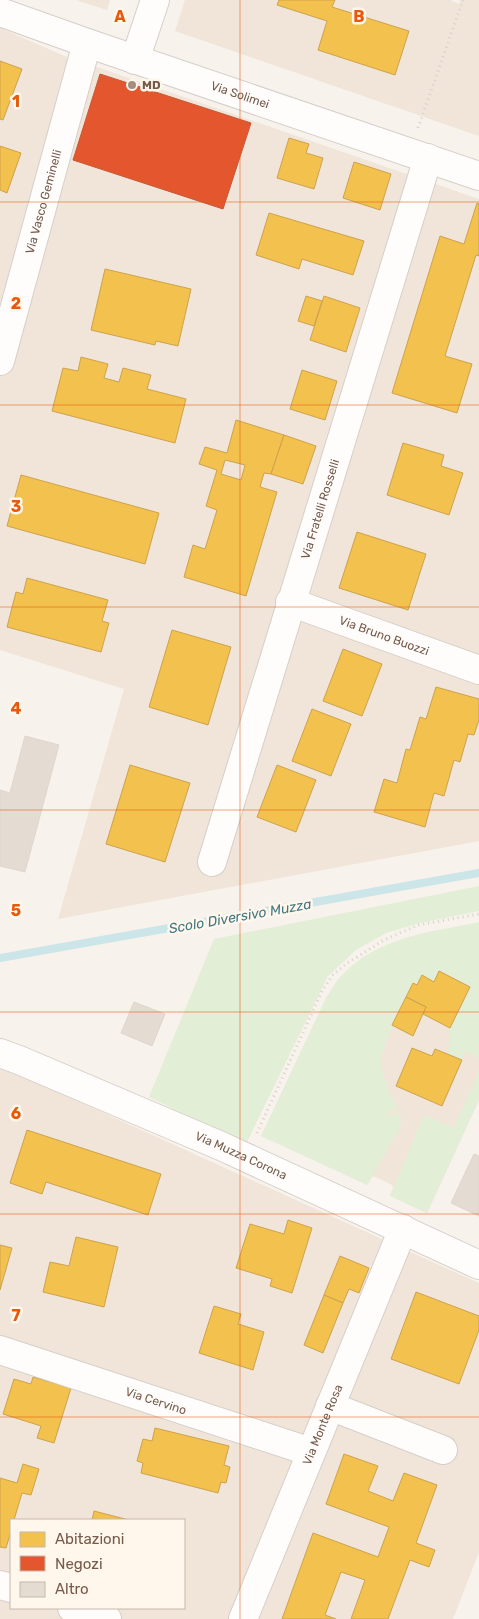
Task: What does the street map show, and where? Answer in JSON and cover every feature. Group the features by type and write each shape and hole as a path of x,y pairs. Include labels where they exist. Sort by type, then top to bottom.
{"street":[{"path":"135,60 156,0"},
{"name":"Via Solimei","path":"0,12 87,44 479,176"},
{"name":"Via Vasco Geminelli","path":"0,361 87,44"},
{"name":"Via Fratelli Rosselli","path":"212,862 290,602 419,155"},
{"name":"Via Bruno Buozzi","path":"290,602 479,670"},
{"name":"Via Muzza Corona","path":"0,1053 221,1146 479,1266"},
{"name":"Via Monte Rosa","path":"242,1619 403,1230"},
{"name":"Via Cervino","path":"0,1350 311,1452"},
{"path":"330,1406 443,1450"},
{"path":"75,1609 107,1619"}],"path":[{"path":"419,155 463,0"},
{"path":"255,1138 322,991 333,975 357,956 400,932 418,926 479,914"}],"shaded area":[{"path":"76,0 110,0 107,10"},
{"path":"185,0 450,0 459,4 460,0 479,0 479,136 175,31"},
{"path":"0,28 62,55 479,199 479,841 58,919 124,689 0,650"},
{"path":"479,939 479,1100 427,1213 390,1196 393,1189 392,1185 382,1180 373,1176 367,1185 334,1018"},
{"path":"0,1069 20,1075 479,1283 479,1552 453,1619 0,1619"}],"green space":[{"path":"479,886 479,911 420,923 386,933 356,950 328,976 246,1144 149,1097 214,939"},
{"path":"479,922 479,1058 466,1051 462,1060 448,1055 450,1028 470,987 440,971 434,982 421,976 417,985 413,983 401,1005 381,1056 384,1077 398,1108 387,1112 390,1116 400,1112 401,1126 367,1185 261,1136 326,998 341,976 371,952 388,944 423,933"},
{"path":"479,1071 479,1100 427,1213 390,1196 424,1115 454,1128"}],"building: Abitazioni":[{"path":"279,0 335,0 332,7 409,31 395,75 318,50 327,21 277,5"},
{"path":"0,61 22,69 3,120 0,119"},
{"path":"289,138 309,144 306,153 323,158 314,189 277,178"},
{"path":"0,146 21,153 7,193 0,190"},
{"path":"354,162 391,174 380,210 343,198"},
{"path":"477,203 479,204 479,256 476,255 445,356 472,364 457,413 392,393 440,236 464,244"},
{"path":"269,213 364,241 353,275 302,259 299,269 256,255"},
{"path":"105,269 191,289 178,346 156,341 155,345 91,330"},
{"path":"306,296 322,301 314,326 298,321"},
{"path":"324,296 360,308 346,352 310,340"},
{"path":"81,357 108,364 104,378 119,382 123,368 151,375 147,389 186,399 175,443 52,411 63,368 78,371"},
{"path":"302,370 337,381 325,420 290,409"},
{"path":"236,420 284,435 271,474 264,473 260,487 277,492 246,596 184,577 193,545 205,549 217,510 206,506 217,470 199,464 205,447 227,453","holes":["225,460 245,465 241,480 221,474"]},
{"path":"284,435 316,446 303,484 271,474"},
{"path":"403,443 444,455 441,466 463,473 449,515 387,495"},
{"path":"21,475 159,513 145,564 7,526"},
{"path":"357,532 426,554 408,610 339,588"},
{"path":"27,578 108,600 102,621 109,623 101,652 7,627 16,592 23,594"},
{"path":"172,630 231,647 208,725 149,707"},
{"path":"343,649 382,664 362,716 323,701"},
{"path":"436,687 479,699 479,720 474,735 468,734 460,762 454,760 444,796 434,793 425,827 374,812 384,779 397,783 406,749 410,750 420,717 426,719"},
{"path":"312,709 351,724 331,776 292,761"},
{"path":"130,765 190,783 165,862 106,844"},
{"path":"277,765 316,780 296,832 257,817"},
{"path":"439,971 470,987 450,1028 423,1014 426,1007 406,997 413,983 417,985 422,975 434,982"},
{"path":"406,997 426,1007 413,1036 392,1025"},
{"path":"412,1048 432,1056 435,1049 462,1060 442,1106 396,1086"},
{"path":"27,1130 161,1174 148,1215 46,1182 42,1194 10,1183"},
{"path":"288,1220 312,1228 292,1293 270,1286 272,1279 236,1268 250,1224 284,1234"},
{"path":"76,1237 118,1247 104,1307 43,1292 50,1262 69,1266"},
{"path":"0,1245 12,1248 0,1290"},
{"path":"340,1256 369,1268 359,1293 349,1289 343,1303 324,1295"},
{"path":"416,1292 479,1316 479,1330 459,1384 391,1359"},
{"path":"324,1295 343,1303 323,1353 304,1345"},
{"path":"214,1306 241,1314 238,1324 264,1332 253,1370 199,1353"},
{"path":"33,1377 71,1388 54,1443 37,1438 41,1426 3,1414 14,1379 31,1384"},
{"path":"155,1428 229,1446 224,1465 230,1467 226,1483 221,1482 218,1493 141,1473 143,1463 137,1461 143,1439 152,1441"},
{"path":"344,1454 378,1466 368,1491 393,1501 404,1473 437,1485 416,1543 435,1550 429,1567 410,1560 388,1619 351,1619 365,1580 341,1572 325,1615 336,1619 282,1619 313,1533 378,1557 389,1527 326,1504"},
{"path":"23,1464 39,1469 31,1495 22,1493 14,1519 10,1519 10,1534 6,1548 0,1547 0,1478 17,1483"},
{"path":"94,1511 125,1519 92,1519"}],"building: Negozi":[{"path":"100,74 251,123 223,209 73,160"}],"building: Altro":[{"path":"25,736 59,745 25,872 0,866 0,790 10,793"},
{"path":"134,1002 165,1014 152,1046 121,1033"},
{"path":"474,1154 479,1156 479,1216 451,1203"}],"waterway":[{"name":"Scolo Diversivo Muzza","path":"0,958 479,873"}],"place":[{"name":"MD","path":"132,85"}]}
